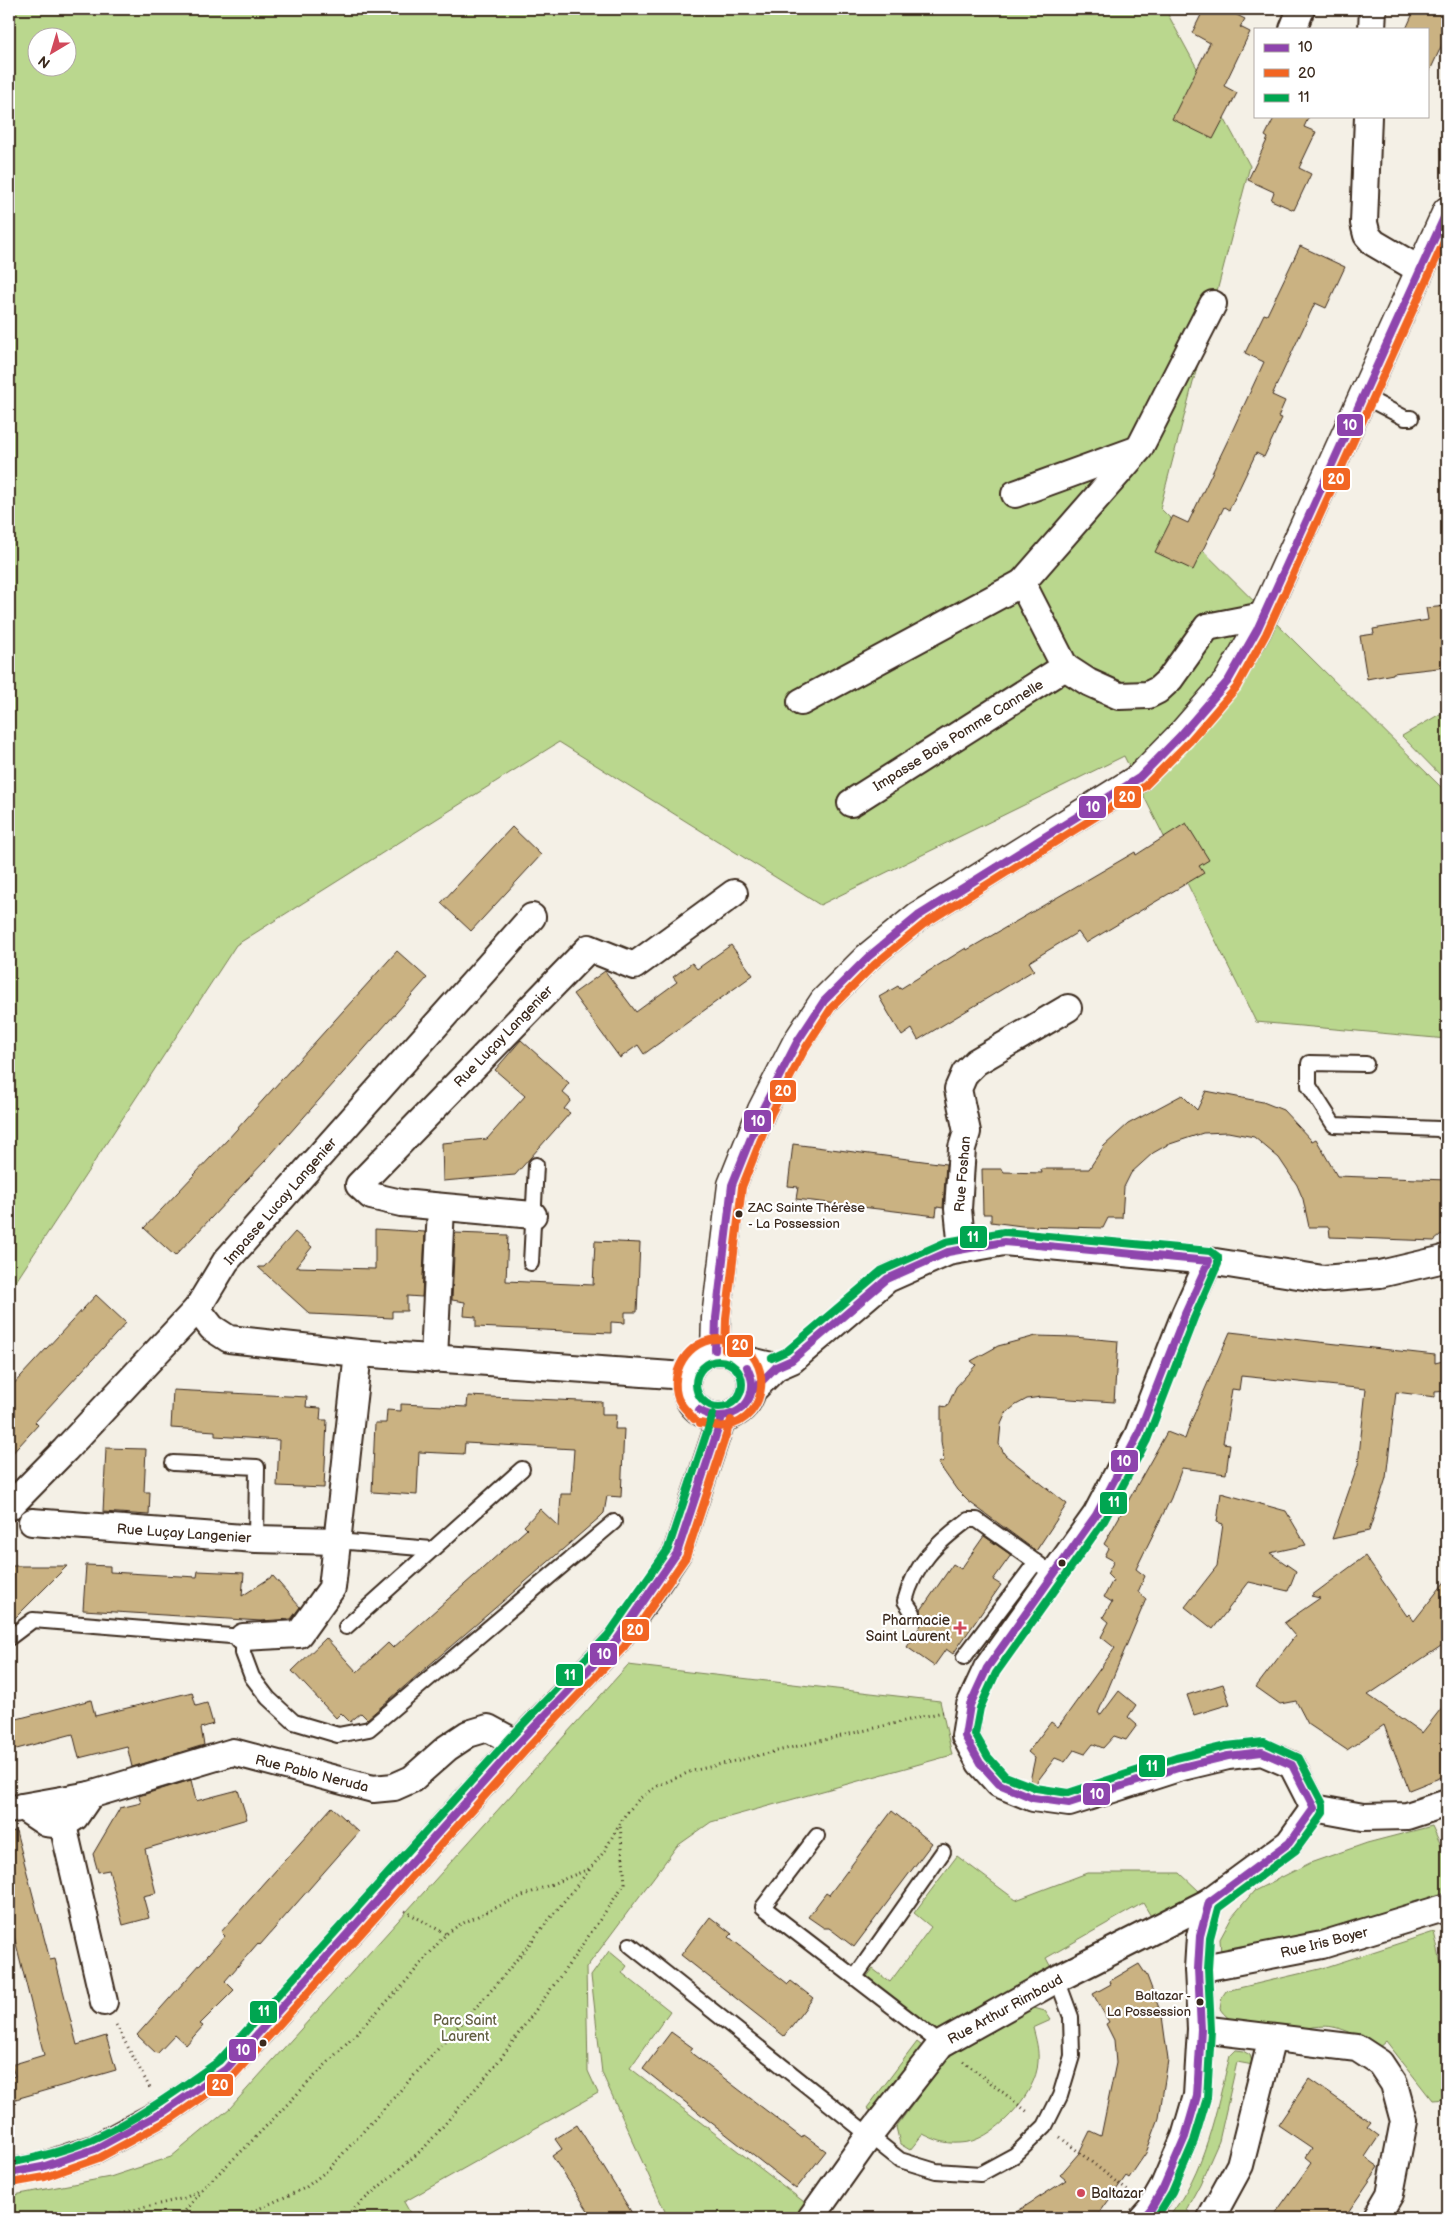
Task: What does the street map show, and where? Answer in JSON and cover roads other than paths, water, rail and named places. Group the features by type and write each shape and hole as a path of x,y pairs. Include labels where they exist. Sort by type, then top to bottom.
{"main road":[{"path":"715,1350 716,1318 732,1185 762,1110 797,1042 824,1001 868,957 918,916 1139,778 1181,735 1228,681 1264,616 1447,211"},
{"path":"715,1350 725,1350 742,1360 751,1375 753,1383 748,1401 741,1409 722,1417 712,1416 694,1406 688,1397 685,1386 686,1376 696,1358 715,1350"},
{"path":"9,2173 42,2167 95,2149 165,2111 226,2069 518,1744 616,1641 648,1598 677,1553 722,1417"}],"street":[{"path":"1294,28 1301,9"},
{"path":"1372,28 1373,9"},
{"path":"1368,118 1364,223 1367,235 1374,243 1420,270"},
{"path":"800,702 1022,582 1139,449 1214,304"},
{"path":"1016,494 1139,449"},
{"path":"1022,582 1065,667 1088,682 1120,696 1148,695 1170,679 1207,627 1264,616"},
{"name":"Impasse Bois Pomme Cannelle","path":"851,803 1065,667"},
{"name":"Rue Luçay Langenier","path":"533,1215 401,1203 370,1196 359,1185 589,948 634,966 734,893"},
{"name":"Impasse Lucay Langenier","path":"9,1507 197,1309 226,1262 532,917"},
{"name":"Rue Foshan","path":"962,1249 958,1209 962,1148 967,1132 959,1104 958,1089 965,1074 976,1062 1068,1008"},
{"path":"434,1359 441,1207"},
{"path":"752,1392 776,1367 792,1360 887,1279 948,1252 962,1249 1004,1242 1209,1261 1323,1280 1380,1274 1444,1260 1447,1256"},
{"path":"1209,1261 1185,1314 1138,1435 1096,1514 1045,1568 987,1668 970,1705 964,1736 980,1763 999,1784 1033,1798 1069,1803 1178,1768 1228,1756 1262,1752 1292,1765 1314,1808 1363,1816 1407,1816 1447,1803"},
{"path":"197,1309 212,1328 229,1339 358,1353 686,1376"},
{"path":"243,1637 299,1634 332,1588 358,1353"},
{"path":"742,1360 776,1367"},
{"name":"Rue Luçay Langenier","path":"32,1522 256,1539 337,1541"},
{"name":"Rue Pablo Neruda","path":"15,1809 90,1795 232,1752 373,1789 394,1787 412,1779 447,1748 468,1734 488,1728 518,1744"},
{"path":"90,1795 75,1817 63,1825 104,2002"},
{"name":"Rue Arthur Rimbaud","path":"811,2218 869,2136 941,2044 1057,1979 1209,1902 1289,1843 1314,1808"},
{"name":"Rue Pablo Neruda","path":"15,1809 46,1823 63,1825"},
{"path":"1147,2214 1163,2188 1185,2136 1197,2096 1202,2029 1198,1969 1200,1936 1209,1902"},
{"name":"Rue Iris Boyer","path":"1198,1969 1322,1945 1447,1907"},
{"path":"1202,2029 1357,2048 1380,2063 1394,2084 1404,2121 1390,2194 1376,2218"},
{"path":"1211,2218 1240,2165 1272,2038"}],"lane":[{"path":"1363,396 1405,418 1411,418"},
{"path":"1366,1064 1309,1063 1309,1086 1334,1125 1439,1129 1447,1134"},
{"path":"531,1264 536,1165"},
{"path":"172,1464 257,1468 256,1539"},
{"path":"346,1627 522,1469"},
{"path":"913,1613 905,1602 910,1581 918,1566 947,1536 968,1520 977,1520 1045,1568 964,1656"},
{"path":"9,1638 33,1620 243,1637 243,1653 252,1677 268,1698 294,1722 338,1735 369,1729 614,1522"},
{"path":"337,1541 432,1549"},
{"path":"816,1836 763,1907 941,2044"},
{"path":"855,1977 943,1852"},
{"path":"630,1945 900,2160 936,2170 980,2174 1015,2155 1045,2126 1060,2096 1072,2056 1071,2017 1057,1979"}],"place":[{"name":"ZAC Sainte Thérèse - La Possession","path":"739,1214"},
{"name":"Pharmacie Saint Laurent","path":"960,1628"},
{"name":"Baltazar - La Possession","path":"1200,2002"},
{"name":"Baltazar","path":"1081,2193"}],"park label":[{"name":"Parc Saint Laurent","path":"465,2028"}]}
